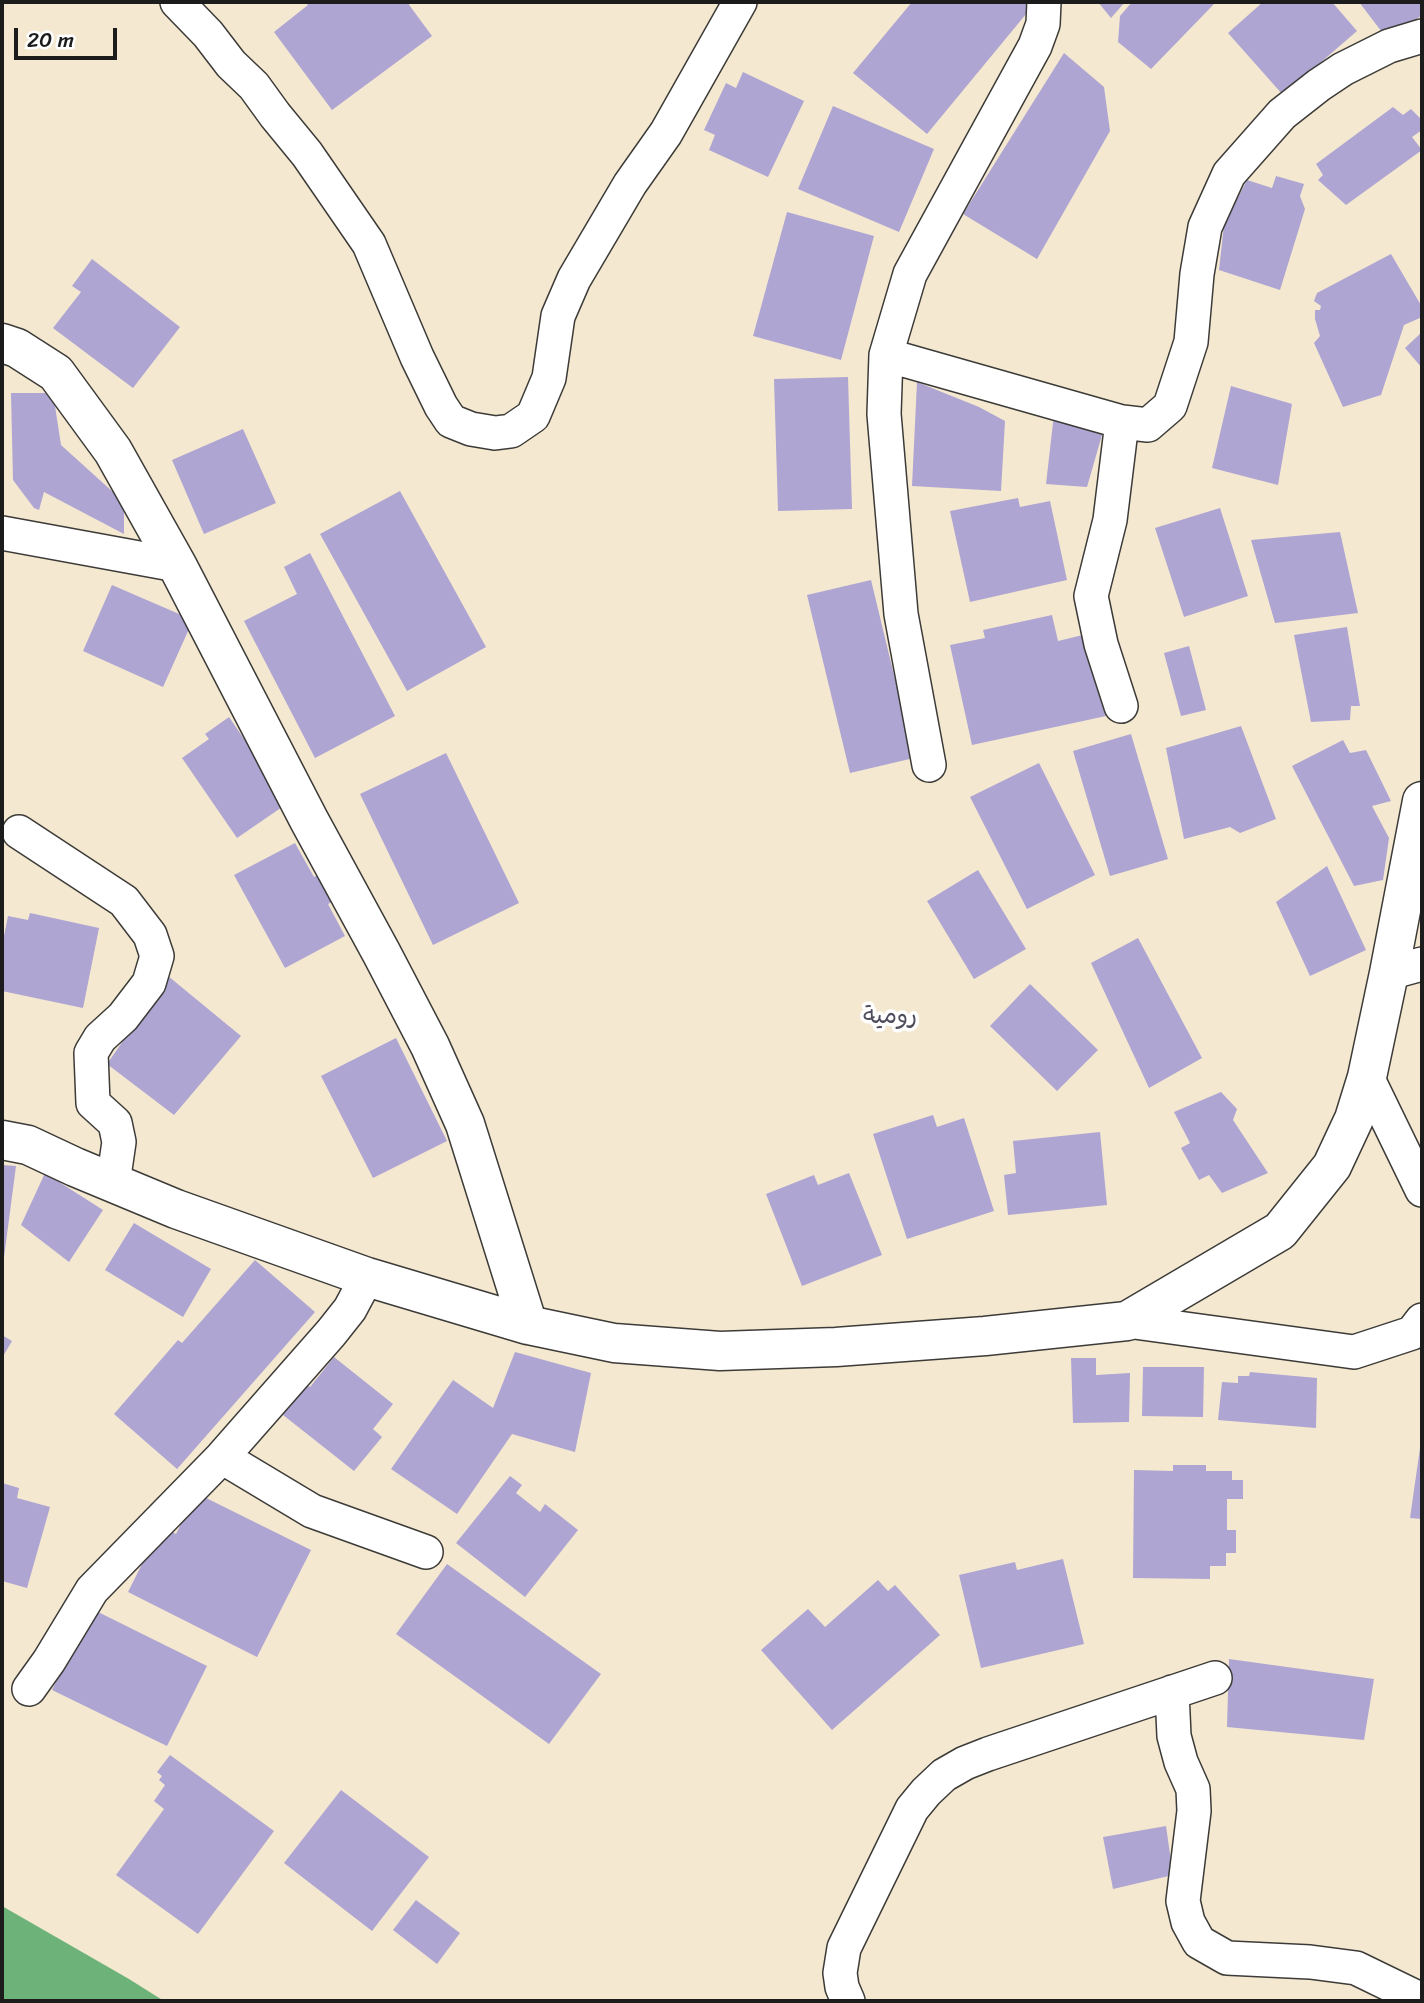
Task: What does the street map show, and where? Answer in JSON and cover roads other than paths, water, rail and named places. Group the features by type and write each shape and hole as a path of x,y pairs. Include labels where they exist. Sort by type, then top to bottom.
{"street":[{"path":"177,2 254,86 307,154 369,244 417,357 451,421 471,429 495,433 512,431 533,416 549,378 558,316 574,279 630,184 666,133 740,2"},
{"path":"929,765 901,614 884,414 886,355 910,274 1035,46 1043,24 1044,2"},
{"path":"886,355 1122,422 1148,425 1170,406 1191,342 1196,274 1205,227 1229,174 1282,114 1319,85 1343,69 1389,46 1422,36"},
{"path":"2,344 18,348 56,373 113,451 177,565 430,1046 465,1124 528,1325"},
{"path":"1121,706 1101,644 1091,596 1110,520 1122,422"},
{"path":"2,533 177,565"},
{"path":"1127,1321 1280,1231 1332,1166 1354,1119 1406,969 1422,801"},
{"path":"19,832 124,901 150,935 157,956 149,983 123,1017 100,1038 91,1053 93,1103 115,1123 119,1142 113,1183"},
{"path":"1367,1077 1422,1190"},
{"path":"2,1140 29,1144 113,1183 189,1213 367,1277 528,1325 614,1343 720,1351 836,1347 985,1336 1127,1321 1353,1352 1412,1333 1422,1320"},
{"path":"29,1689 92,1590 222,1457 331,1333 350,1309 367,1277"},
{"path":"222,1457 312,1511 426,1552"},
{"path":"848,2001 840,1973 844,1948 901,1827 926,1792 944,1775 976,1758 1215,1678"},
{"path":"1172,1692 1174,1736 1181,1762 1193,1789 1194,1811 1183,1901 1188,1922 1199,1942 1227,1958 1310,1962 1356,1968 1422,2000"}],"district":[{"name":"رومية","path":"890,1017"}]}
